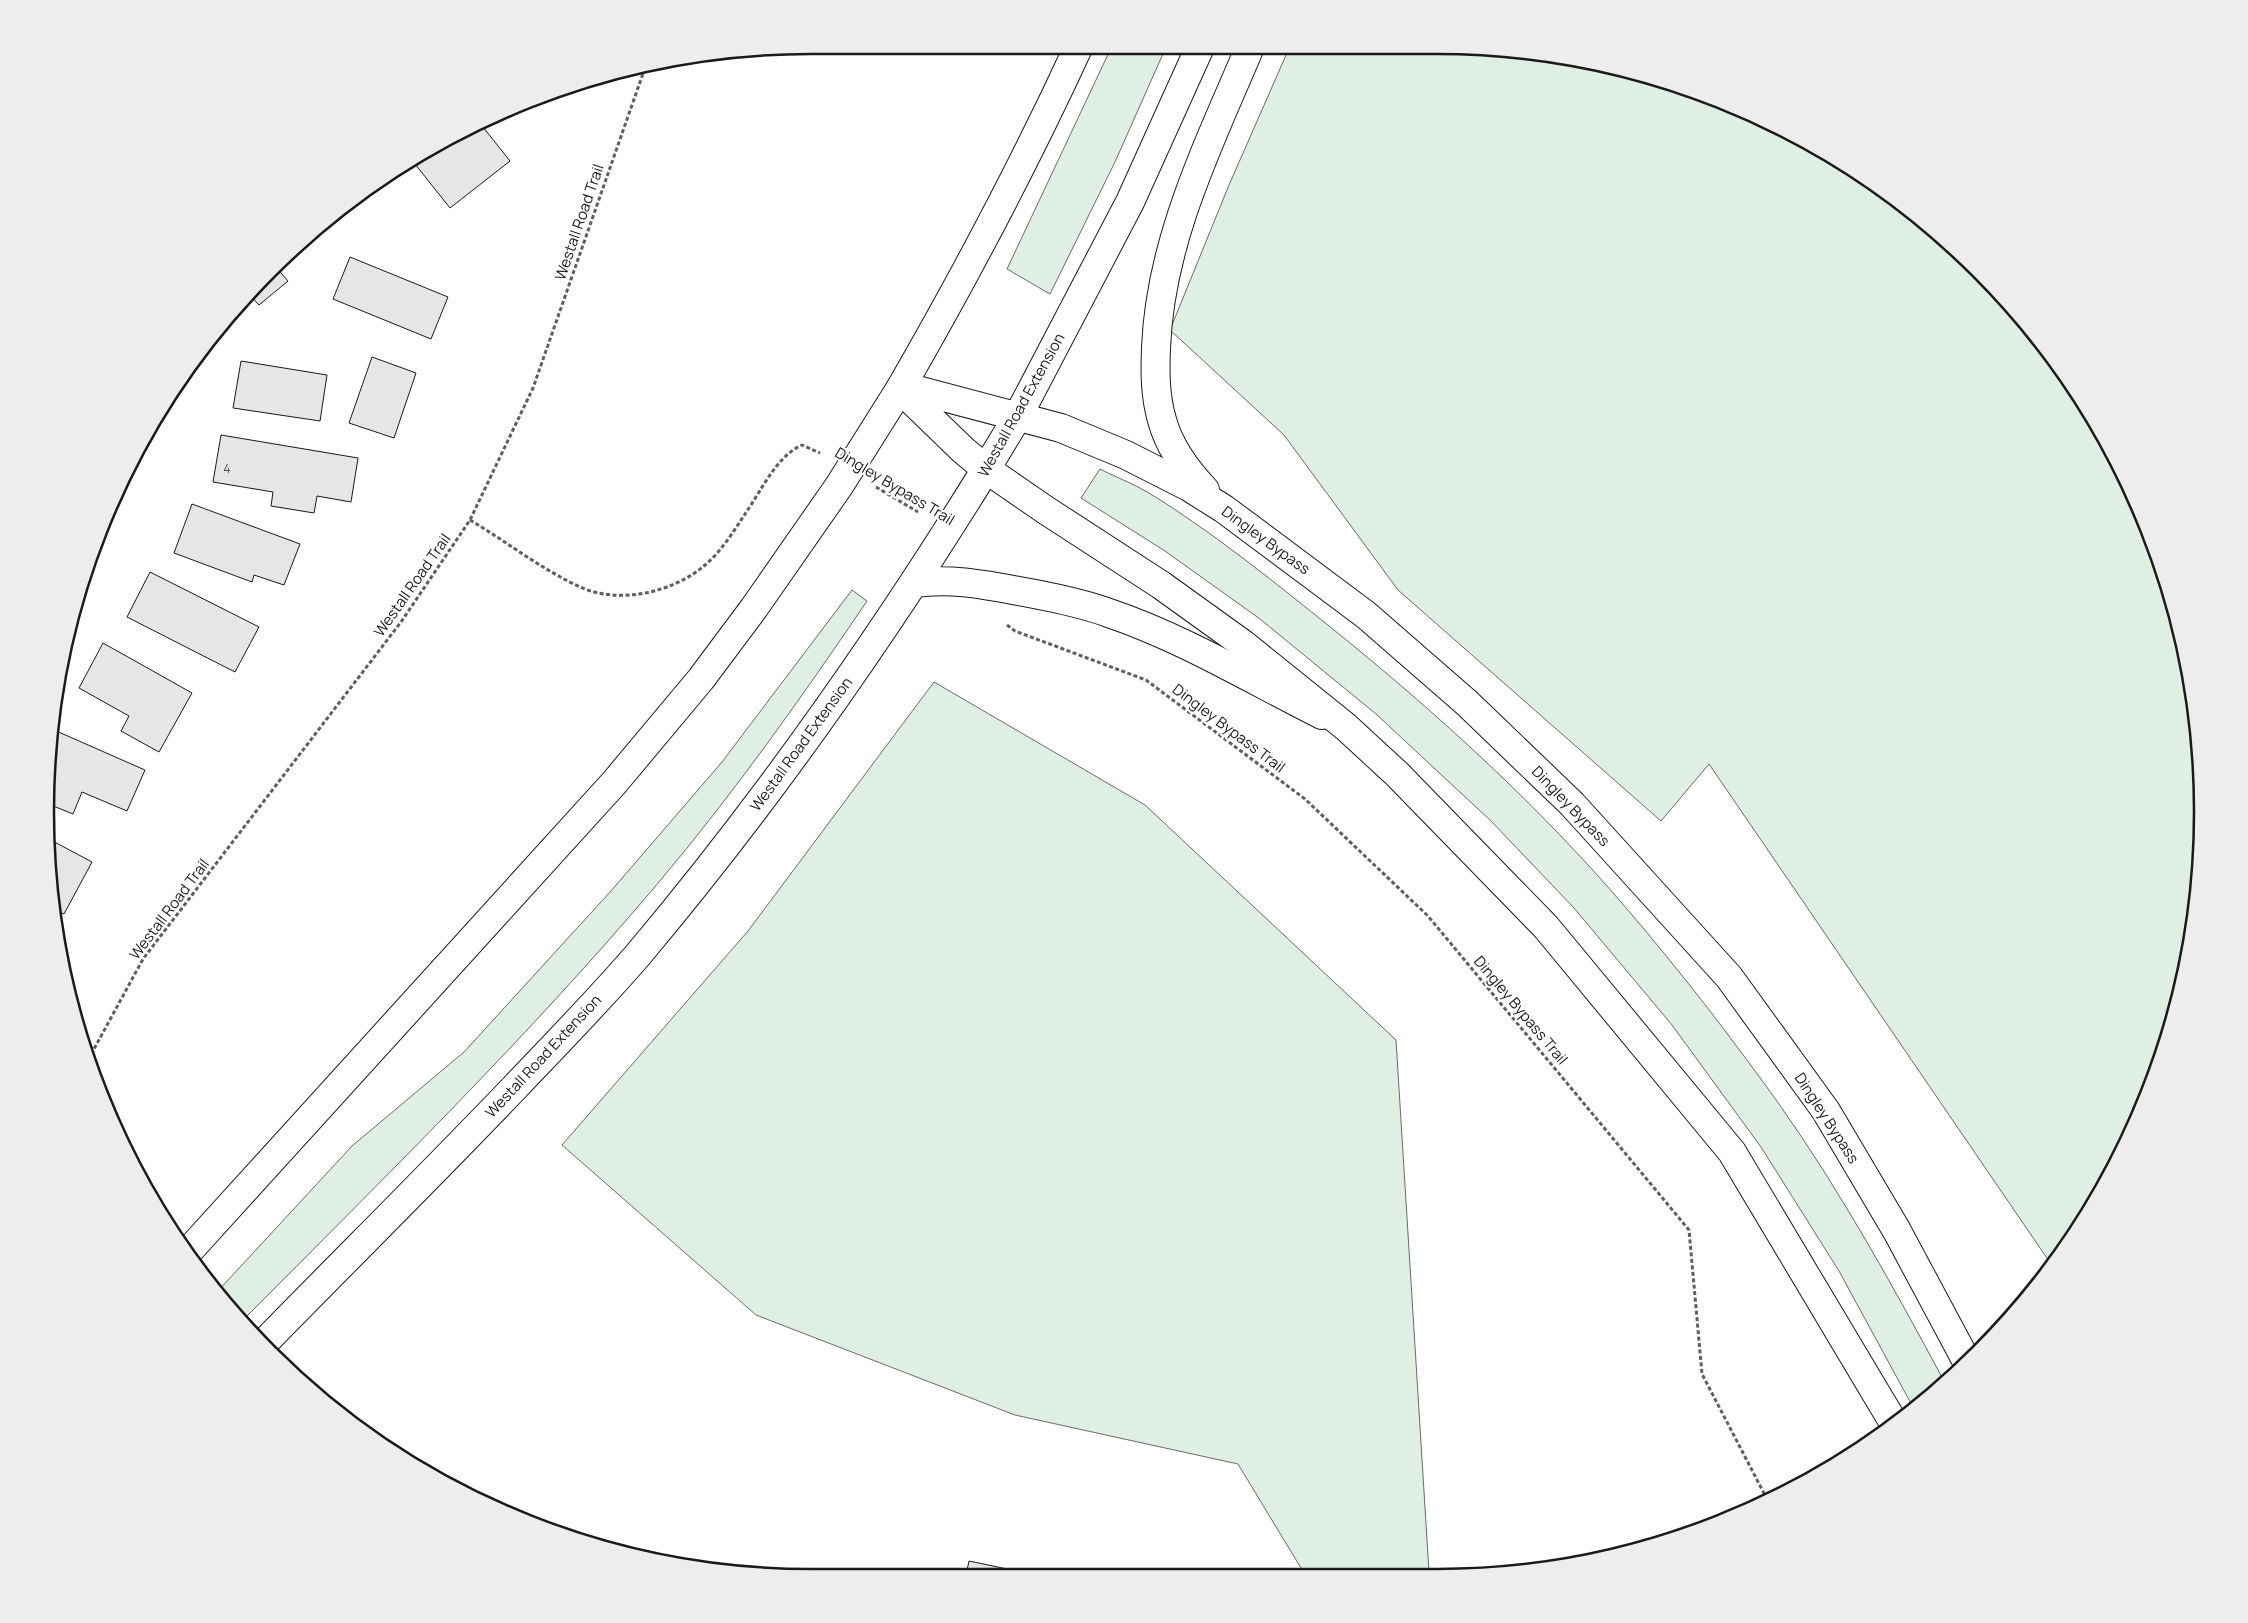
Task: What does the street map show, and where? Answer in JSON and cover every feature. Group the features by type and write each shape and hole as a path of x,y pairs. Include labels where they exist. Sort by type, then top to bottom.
{"main road":[{"path":"192,1248 614,783 701,679 754,608 901,388 990,228 1041,128 1075,54"},
{"name":"Westall Road Extension","path":"268,1339 423,1183 569,1031 636,956 786,768 915,583 1018,416 1130,202 1197,54"},
{"path":"1224,509 1192,476 1170,441 1162,422 1156,384 1157,329 1162,292 1181,212 1247,54"},
{"path":"901,388 963,450 986,469 1168,590 1243,644 1346,727 1397,774 1546,927 1732,1152 1892,1418"},
{"name":"Dingley Bypass","path":"901,388 1060,428 1126,455 1189,487 1224,509 1366,615 1468,702 1572,804 1729,977 1826,1111 1897,1231 1963,1355"},
{"path":"915,583 955,582 1007,589 1080,604 1108,612 1146,627 1346,727"}],"path":[{"name":"Westall Road Trail","path":"93,1051 144,959 401,622 470,520 533,388 643,73"},
{"name":"Dingley Bypass Trail","path":"470,520 560,577 582,588 606,594 652,591 687,578 706,564 731,535 787,453 802,445 848,470 948,531"},
{"name":"Dingley Bypass Trail","path":"1007,589 1003,616 1008,626 1016,631 1146,680 1305,800 1435,923 1689,1230 1702,1374 1765,1494"}],"green space":[{"path":"1108,54 1163,54 1115,162 1050,294 1007,269"},
{"path":"1286,54 1486,55 1584,68 1680,94 1726,111 1772,132 1815,155 1857,181 1898,210 1936,242 2006,312 2038,350 2067,391 2093,433 2116,476 2137,522 2154,568 2180,664 2193,762 2194,812 2193,861 2180,959 2154,1055 2137,1101 2116,1147 2093,1190 2048,1259 1709,764 1661,821 1398,590 1284,435 1170,330 1229,185"},
{"path":"1100,469 1149,493 1209,533 1373,662 1487,763 1559,834 1594,871 1667,957 1743,1054 1779,1104 1845,1205 1941,1376 1910,1403 1839,1271 1761,1147 1672,1025 1574,908 1491,821 1376,714 1260,619 1165,551 1081,498"},
{"path":"852,590 867,601 767,744 714,814 610,939 508,1051 247,1316 222,1287 352,1146 464,1052 611,891 722,762"},
{"path":"934,682 1145,805 1396,1040 1429,1569 1302,1569 1238,1464 1015,1415 756,1315 562,1145 748,931"}],"building":[{"path":"484,128 510,161 450,208 416,165"},
{"path":"350,257 448,297 431,339 333,299"},
{"path":"280,272 288,281 259,305 254,299"},
{"path":"372,357 416,373 394,438 349,423"},
{"path":"241,361 327,375 320,421 233,408"},
{"path":"221,435 358,458 351,502 317,496 314,513 271,506 273,492 213,482"},
{"path":"192,504 300,544 284,585 254,575 252,582 174,553"},
{"path":"150,572 259,627 235,672 127,617"},
{"path":"103,643 192,693 159,752 121,731 129,716 79,688"},
{"path":"58,732 145,770 127,811 82,792 73,814 54,806"},
{"path":"55,842 92,862 64,914 60,910"},
{"path":"969,1561 1007,1569 967,1569"}]}
